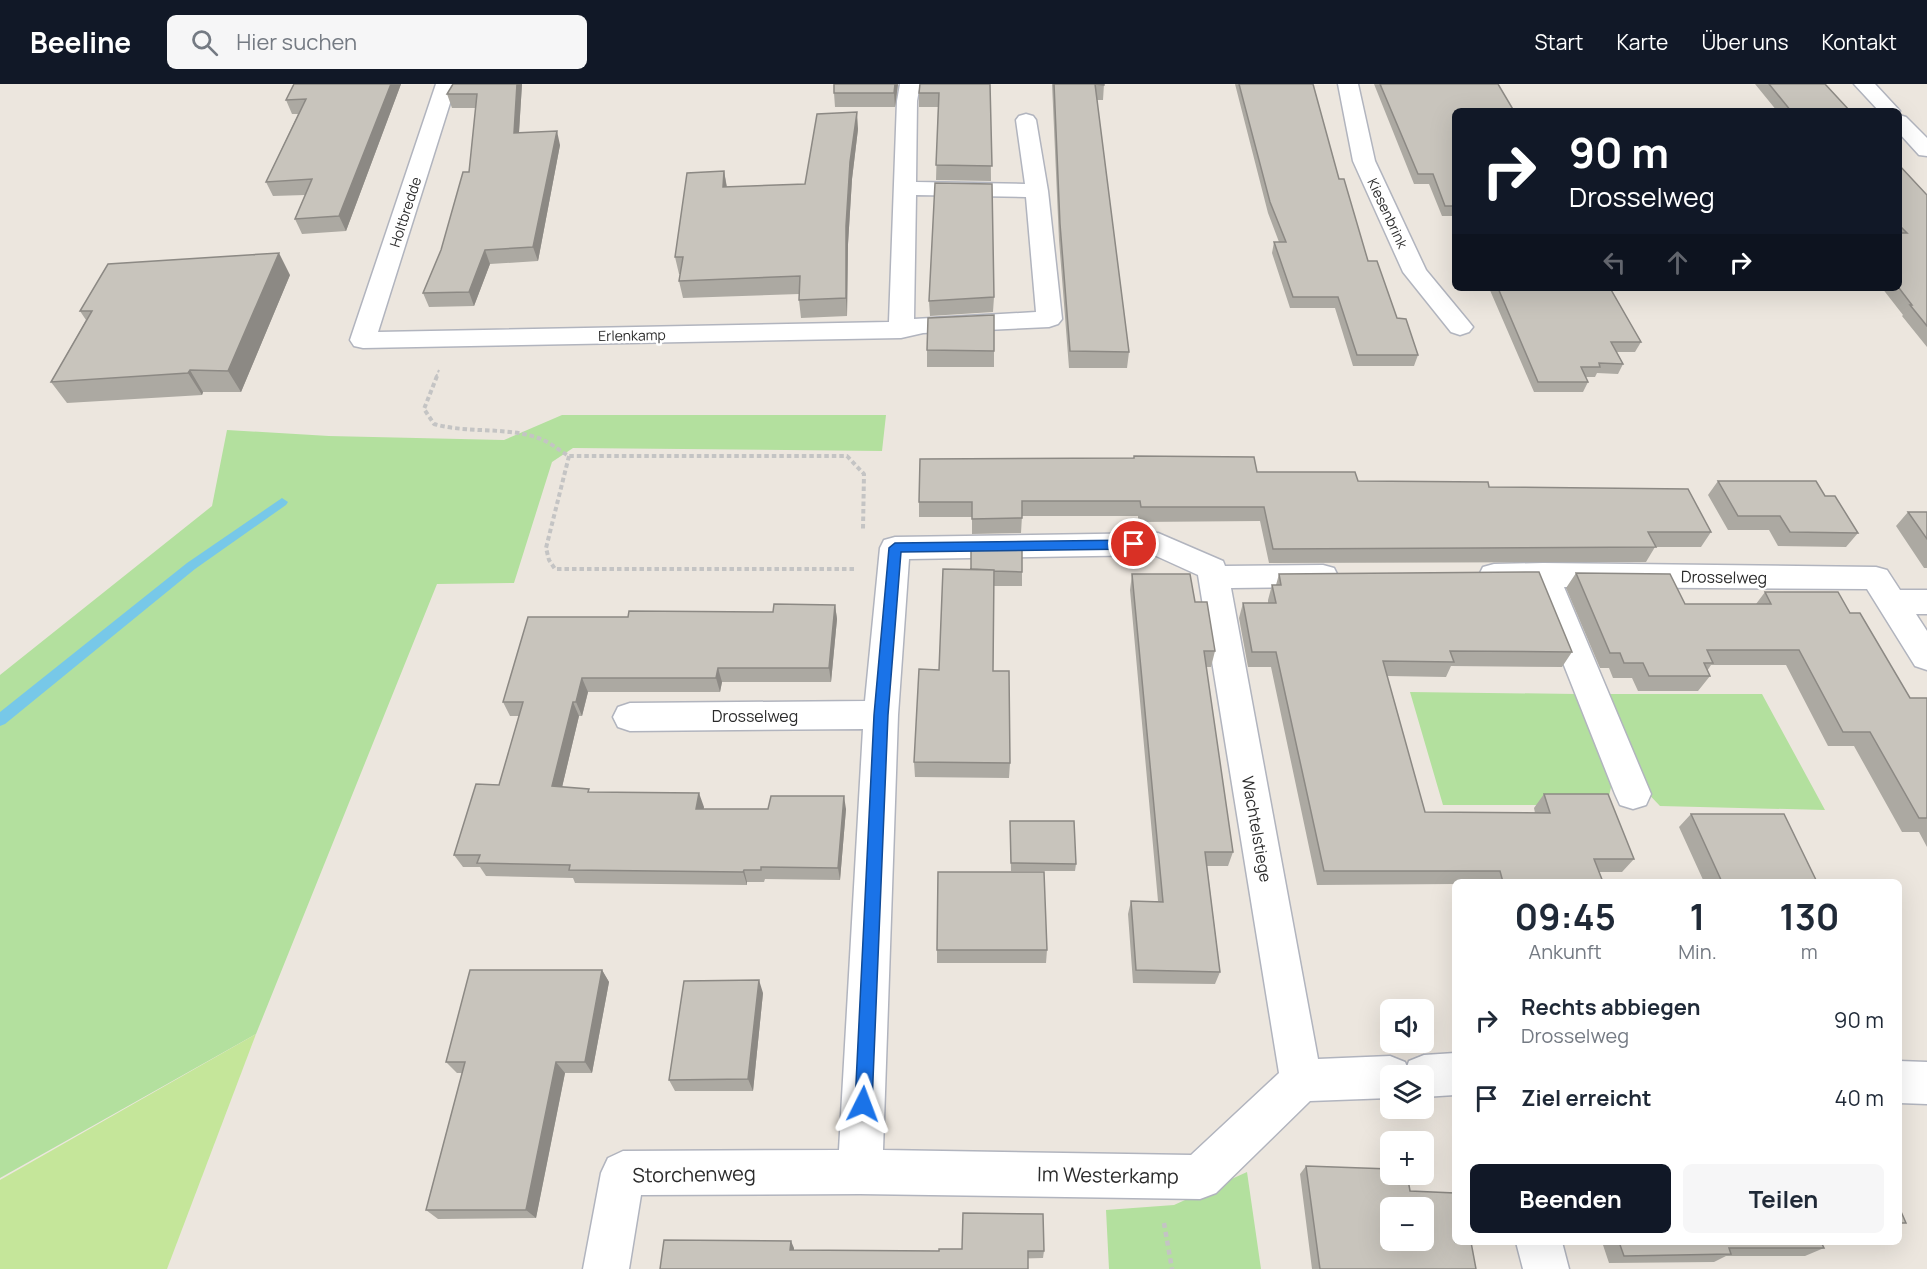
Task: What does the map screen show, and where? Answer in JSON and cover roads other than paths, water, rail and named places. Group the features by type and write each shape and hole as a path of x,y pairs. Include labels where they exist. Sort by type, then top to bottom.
{"street":[{"name":"Holtbredde","path":"363,340 446,84"},
{"path":"900,330 907,101 910,84"},
{"name":"Kiesenbrink","path":"1348,84 1364,161 1416,272 1460,327"},
{"path":"1864,84 1887,108"},
{"name":"Erlenkamp","path":"363,340 900,330 923,325 1049,319 1037,191 1026,120"},
{"path":"1902,124 1927,150"},
{"path":"904,188 1037,191"},
{"path":"860,1172 881,715 879,548 1158,544 1212,569 1214,577 1355,576"},
{"path":"1543,574 1633,794"},
{"name":"Drosselweg","path":"1461,575 1876,578 1927,657"},
{"name":"Wachtelstiege","path":"1214,577 1301,1082"},
{"path":"1892,602 1927,602"},
{"name":"Drosselweg","path":"630,717 881,715"},
{"path":"1434,1075 1452,1074"},
{"path":"1301,1082 1380,1078"},
{"name":"Im Westerkamp","path":"860,1172 1200,1176 1301,1082"},
{"name":"Storchenweg","path":"606,1269 623,1173 860,1172"},
{"path":"1540,1245 1546,1269"}],"waterway":[{"path":"0,720 191,566 282,502"}]}
